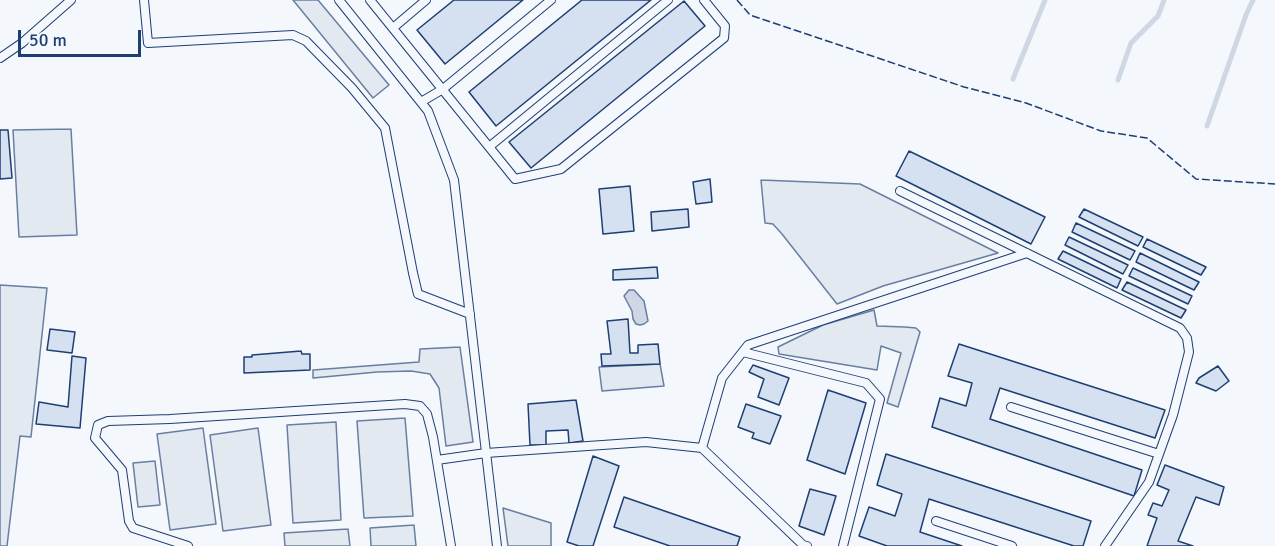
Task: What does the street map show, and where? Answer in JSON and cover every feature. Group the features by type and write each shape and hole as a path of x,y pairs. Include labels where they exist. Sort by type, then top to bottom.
{"lane":[{"path":"0,58 22,43 71,0"},
{"path":"144,0 148,43 293,35 306,41 352,88 385,128 418,294 470,314"},
{"path":"339,0 428,111 454,180 497,546"},
{"path":"370,0 515,179 561,169 724,38 725,26 704,0"},
{"path":"393,28 426,0"},
{"path":"421,102 443,89 551,0"},
{"path":"489,147 668,0"},
{"path":"900,190 1180,328 1187,338 1190,352 1173,415 1149,483 1105,546"},
{"path":"702,448 722,378 748,345 1027,253"},
{"path":"743,351 866,383 880,399 843,546"},
{"path":"188,546 134,528 129,521 122,470 95,438 98,425 108,421 405,404 420,406 427,414 451,546"},
{"path":"1011,406 1159,454"},
{"path":"436,460 486,453 646,442 702,448 803,545 807,546"},
{"path":"936,521 1012,546"}],"shaded area":[{"path":"293,0 318,0 389,85 373,98"},
{"path":"71,129 77,235 19,237 13,130"},
{"path":"761,180 860,184 998,253 883,286 837,304 782,234 773,224 765,223"},
{"path":"0,285 47,288 31,437 20,436 7,546 0,546"},
{"path":"629,290 634,290 644,301 648,321 644,324 636,324 633,319 632,311 624,296"},
{"path":"874,310 877,326 916,328 920,332 898,407 887,403 901,353 881,346 877,370 779,354 778,347 823,325"},
{"path":"460,347 473,442 446,446 439,388 430,374 411,371 377,372 313,378 313,370 419,362 420,349"},
{"path":"660,364 664,386 602,391 599,367"},
{"path":"405,418 413,516 364,518 357,421"},
{"path":"336,422 341,520 293,523 287,425"},
{"path":"203,428 216,524 170,530 157,434"},
{"path":"258,428 271,525 223,531 210,435"},
{"path":"155,461 160,505 138,507 133,463"},
{"path":"503,508 551,523 551,546 508,546"},
{"path":"414,525 416,546 371,546 370,528"},
{"path":"348,529 350,546 285,546 284,533"}],"building":[{"path":"454,0 523,0 445,64 417,30"},
{"path":"582,0 651,0 496,126 469,92"},
{"path":"684,1 705,26 531,168 509,142"},
{"path":"0,130 8,130 12,178 0,179"},
{"path":"909,151 1045,217 1031,244 896,176"},
{"path":"710,179 712,202 696,204 693,182"},
{"path":"630,186 634,231 603,234 599,189"},
{"path":"688,209 689,227 652,231 651,212"},
{"path":"1084,209 1143,237 1138,246 1079,217"},
{"path":"1076,223 1135,251 1130,260 1072,232"},
{"path":"1069,237 1128,265 1123,274 1065,245"},
{"path":"1147,239 1206,267 1201,275 1143,247"},
{"path":"1063,251 1121,279 1117,288 1058,259"},
{"path":"1140,253 1199,282 1194,290 1136,262"},
{"path":"657,267 658,278 613,280 613,270"},
{"path":"1133,268 1192,296 1188,304 1129,276"},
{"path":"1127,282 1186,310 1181,318 1122,290"},
{"path":"628,319 630,353 638,353 638,345 658,344 660,364 602,366 601,354 611,354 607,321"},
{"path":"50,329 75,332 72,353 47,350"},
{"path":"959,344 1165,410 1155,438 1000,388 990,419 1142,470 1134,496 932,427 940,398 966,406 972,383 948,376"},
{"path":"301,351 302,354 310,354 310,370 244,373 244,357"},
{"path":"72,356 86,358 80,428 36,424 39,402 68,407"},
{"path":"753,365 789,378 779,405 758,397 764,379 749,372"},
{"path":"1218,366 1229,381 1216,391 1196,383 1199,378"},
{"path":"828,390 866,403 845,474 807,460"},
{"path":"576,400 583,441 569,443 568,430 546,431 546,445 530,445 528,404"},
{"path":"746,404 781,416 770,444 752,438 754,433 738,427"},
{"path":"886,454 1091,521 1083,546 1074,546 929,499 920,532 962,546 887,546 859,536 869,507 895,516 902,494 877,485"},
{"path":"593,456 619,466 593,546 579,546 567,542"},
{"path":"1165,465 1224,487 1219,505 1196,497 1178,541 1193,546 1147,546 1157,518 1148,515 1153,503 1162,506 1169,490 1157,485"},
{"path":"810,489 836,496 824,535 799,526"},
{"path":"624,497 740,537 737,546 670,546 614,527"}],"waterway":[{"path":"1013,79 1045,0"},
{"path":"1118,80 1131,43 1158,16 1164,0"},
{"path":"1207,126 1253,0"}],"fence":[{"path":"737,0 750,15 964,87 1026,103 1101,131 1147,138 1196,179 1275,184"}]}
